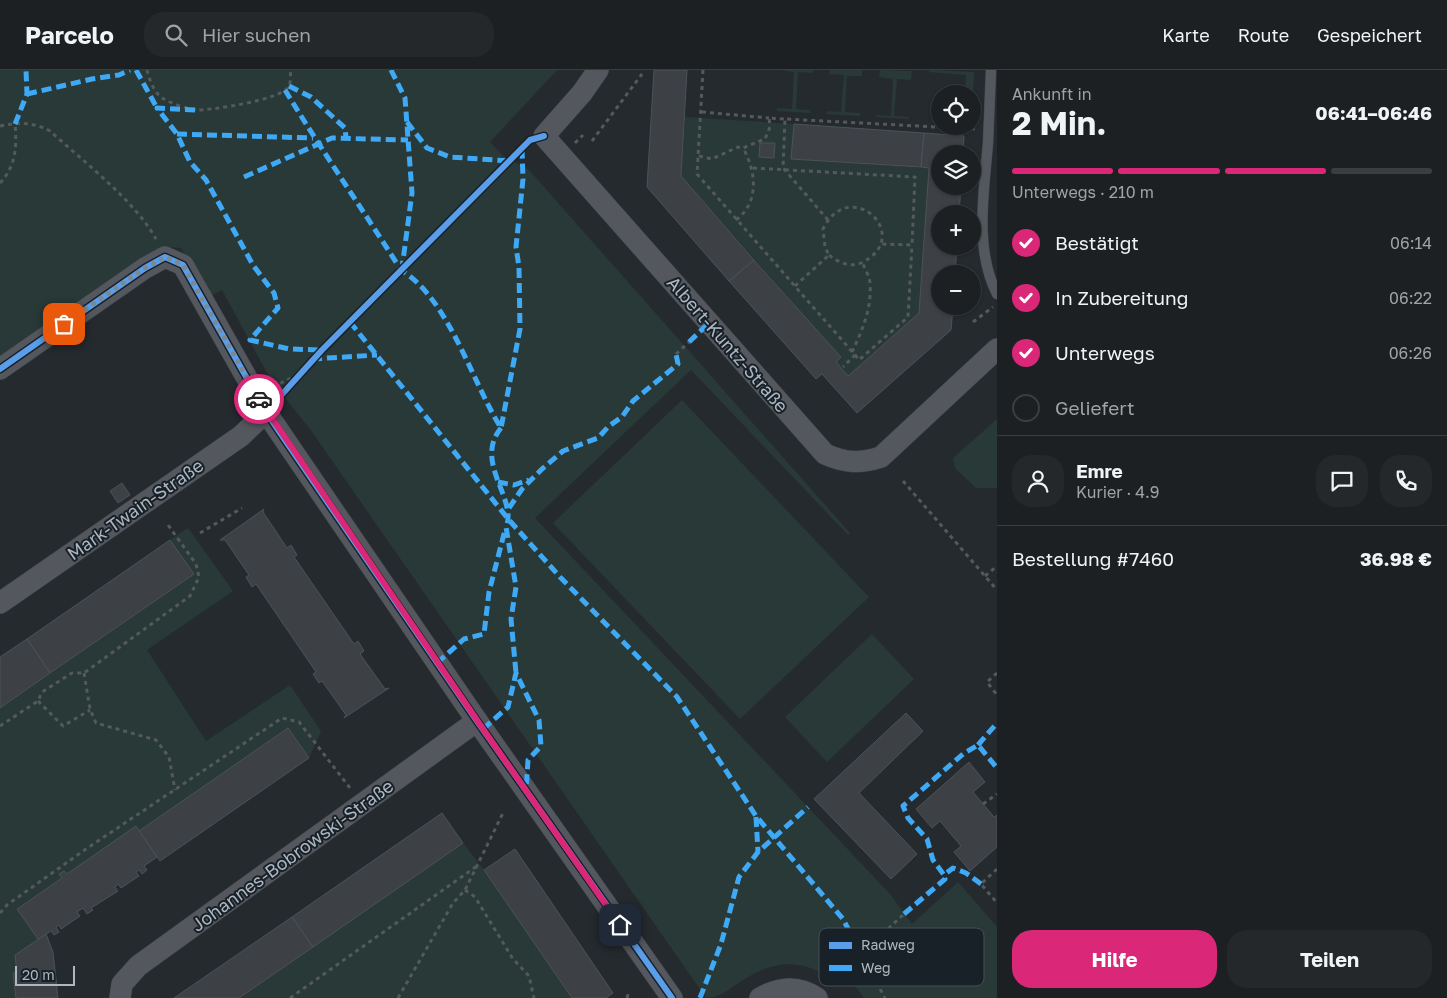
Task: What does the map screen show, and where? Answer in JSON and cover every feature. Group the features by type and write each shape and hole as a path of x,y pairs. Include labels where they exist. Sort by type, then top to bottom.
{"street":[{"name":"Albert-Kuntz-Straße","path":"598,70 582,93 544,136 825,454 841,461 856,463 881,457 997,349"},
{"path":"0,369 145,268 166,257 183,265 266,412 477,721 672,998"},
{"name":"Mark-Twain-Straße","path":"0,603 241,436 266,412"},
{"name":"Johannes-Bobrowski-Straße","path":"120,998 122,984 138,966 477,721"},
{"path":"760,998 782,989 794,989 813,996"}],"lane":[{"path":"992,70 994,82 984,185 983,242 986,267 997,294"}],"path":[{"path":"147,70 152,85 162,99 195,110 233,106 261,100 285,90 289,86 291,70"},
{"path":"703,70 697,174 859,360 908,318 915,177 783,168 753,168"},
{"path":"592,141 642,74"},
{"path":"702,112 769,118 989,130"},
{"path":"699,156 712,159 738,147 744,148 765,139 770,127 769,118"},
{"path":"785,119 783,168 828,220"},
{"path":"0,183 11,167 16,144 15,124"},
{"path":"0,126 15,124 39,125 50,131 108,185 148,226 166,257"},
{"path":"736,220 749,208 753,195 753,168 744,148"},
{"path":"854,207 865,209 876,217 882,229 880,244 870,258 857,264 842,263 829,255 824,247 823,229 828,220 836,212 844,209 854,207"},
{"path":"880,244 912,245"},
{"path":"795,286 829,255"},
{"path":"843,367 854,354 867,312 870,283 862,262"},
{"path":"973,322 997,303"},
{"path":"676,354 689,342"},
{"path":"903,481 997,590"},
{"path":"200,533 242,508"},
{"path":"0,726 38,701 42,692 72,673 84,673 190,596 200,578 196,564 168,525"},
{"path":"985,576 997,566"},
{"path":"84,673 90,710 96,724 156,740 169,757 175,790"},
{"path":"997,673 987,682 997,695"},
{"path":"38,701 63,726 90,710"},
{"path":"0,913 7,905 86,849 282,718 299,722 351,789"},
{"path":"983,804 997,794"},
{"path":"398,998 453,903 465,890 504,811"},
{"path":"290,998 477,866"},
{"path":"997,869 981,884 997,903"},
{"path":"465,890 475,897 513,959 529,976 534,998"},
{"path":"889,928 904,914"},
{"path":"813,996 824,986"},
{"path":"878,986 885,998"},
{"path":"626,998 629,991"}],"shaded area":[{"path":"0,70 557,70 490,142 502,155 529,170 850,533 848,535 691,370 535,518 890,894 912,924 958,882 997,927 997,998 864,998 855,986 984,986 984,928 819,928 819,972 802,966 778,965 753,974 720,995 706,998 310,429 272,382 222,290 210,296 181,248 168,247 160,250 0,362"},
{"path":"780,70 813,70 813,73 798,72 796,109 810,110 810,113 777,111 777,108 792,109 794,72"},
{"path":"830,70 862,70 862,76 847,76 845,112 860,113 860,116 826,114 827,111 841,112 844,75 829,74"},
{"path":"880,70 912,71 911,80 897,79 894,116 909,117 909,119 876,117 876,115 891,116 893,79 879,77"},
{"path":"929,70 974,72 973,85 965,85 966,75 929,72"},
{"path":"685,117 794,124 792,159 929,168 919,313 848,376 836,362 841,357 681,176"},
{"path":"682,400 869,597 740,719 553,523"},
{"path":"997,419 997,488 976,488 955,468 953,458"},
{"path":"188,528 233,591 147,650 206,741 290,685 321,731 309,758 288,728 139,831 67,874 60,874 62,878 17,908 38,939 15,955 17,973 13,973 16,998 0,998 0,708 194,574 170,540"},
{"path":"872,634 914,679 827,762 785,717"},
{"path":"463,843 484,870 572,998 239,998"}],"building":[{"path":"654,70 687,70 681,176 754,260 729,281 647,187"},
{"path":"794,124 924,133 921,167 791,159"},
{"path":"924,133 964,136 964,145 931,145 931,195 960,195 960,205 931,205 931,255 956,255 956,265 931,265 931,315 952,315 951,330 857,413 822,374 816,379 729,281 754,260 841,357 836,362 848,376 919,313 929,168 921,167"},
{"path":"760,143 775,143 774,158 759,157"},
{"path":"122,483 130,495 118,503 110,491"},
{"path":"264,509 263,512 287,548 291,545 297,555 294,557 354,644 358,641 364,651 360,654 385,689 389,688 344,718 346,715 322,681 319,683 313,674 316,672 256,584 252,587 246,577 249,575 225,540 220,540"},
{"path":"170,540 194,574 50,673 27,639"},
{"path":"27,639 50,673 0,708 0,657"},
{"path":"906,713 923,731 859,793 917,854 891,879 814,799"},
{"path":"288,728 309,758 160,861 139,831"},
{"path":"969,762 985,782 973,792 994,817 997,815 997,847 970,871 954,852 961,846 940,821 932,828 916,809"},
{"path":"442,813 463,843 313,947 292,917"},
{"path":"136,826 157,857 144,866 147,870 142,874 139,870 136,872 139,876 121,888 118,884 115,887 118,891 91,908 93,910 87,914 83,908 77,912 80,916 61,929 59,925 56,927 59,932 54,935 51,931 38,939 17,909 62,878 59,874 64,871 67,874"},
{"path":"515,849 613,993 606,998 572,998 484,870"},
{"path":"292,917 313,947 239,998 174,998"},
{"path":"46,934 53,952 58,998 16,998 13,973 17,973 15,955"}],"marked path":[{"path":"15,124 27,94 26,70"},
{"path":"27,94 92,79 119,75 130,70"},
{"path":"136,70 157,108"},
{"path":"391,70 405,98 412,193 402,268"},
{"path":"289,86 311,97 345,128 346,138"},
{"path":"285,90 401,270 418,283 433,300 458,343 501,428 520,329 519,267 516,247 523,179 522,149"},
{"path":"195,110 157,108 177,134 190,162 206,180 253,265 274,293 278,308 250,340 289,349 322,350"},
{"path":"407,122 427,148 450,157 510,161"},
{"path":"177,134 313,138"},
{"path":"244,177 332,138 408,140"},
{"path":"350,322 509,520 560,577 677,697 756,816 843,919 848,928"},
{"path":"689,342 709,323"},
{"path":"509,508 522,489 563,451 598,438 609,426 622,417 633,401 678,364 676,354"},
{"path":"312,359 377,355"},
{"path":"501,428 494,441 492,454 493,467 506,504 508,516 506,527 516,587 511,619 516,673"},
{"path":"498,482 514,485 529,480"},
{"path":"437,663 464,639 484,634 489,592 505,530"},
{"path":"483,729 508,707 516,673 539,720 541,746 528,760 526,791"},
{"path":"978,745 997,723"},
{"path":"981,884 966,873 953,868 944,875 933,860 927,839 908,818 903,806 963,754 978,745 997,768"},
{"path":"700,998 721,944 739,877 758,852 808,807"},
{"path":"756,817 758,852"},
{"path":"904,914 945,879 944,875"}],"cycle path":[{"path":"266,412 322,350 530,140 544,136"},
{"path":"0,369 145,268 165,257 183,265 266,412 477,721 672,998"}],"way so far":[{"path":"64,324 145,268 166,257 176,260 183,265 259,399"}],"route":[{"path":"259,399 287,443 483,729 620,925"}]}
